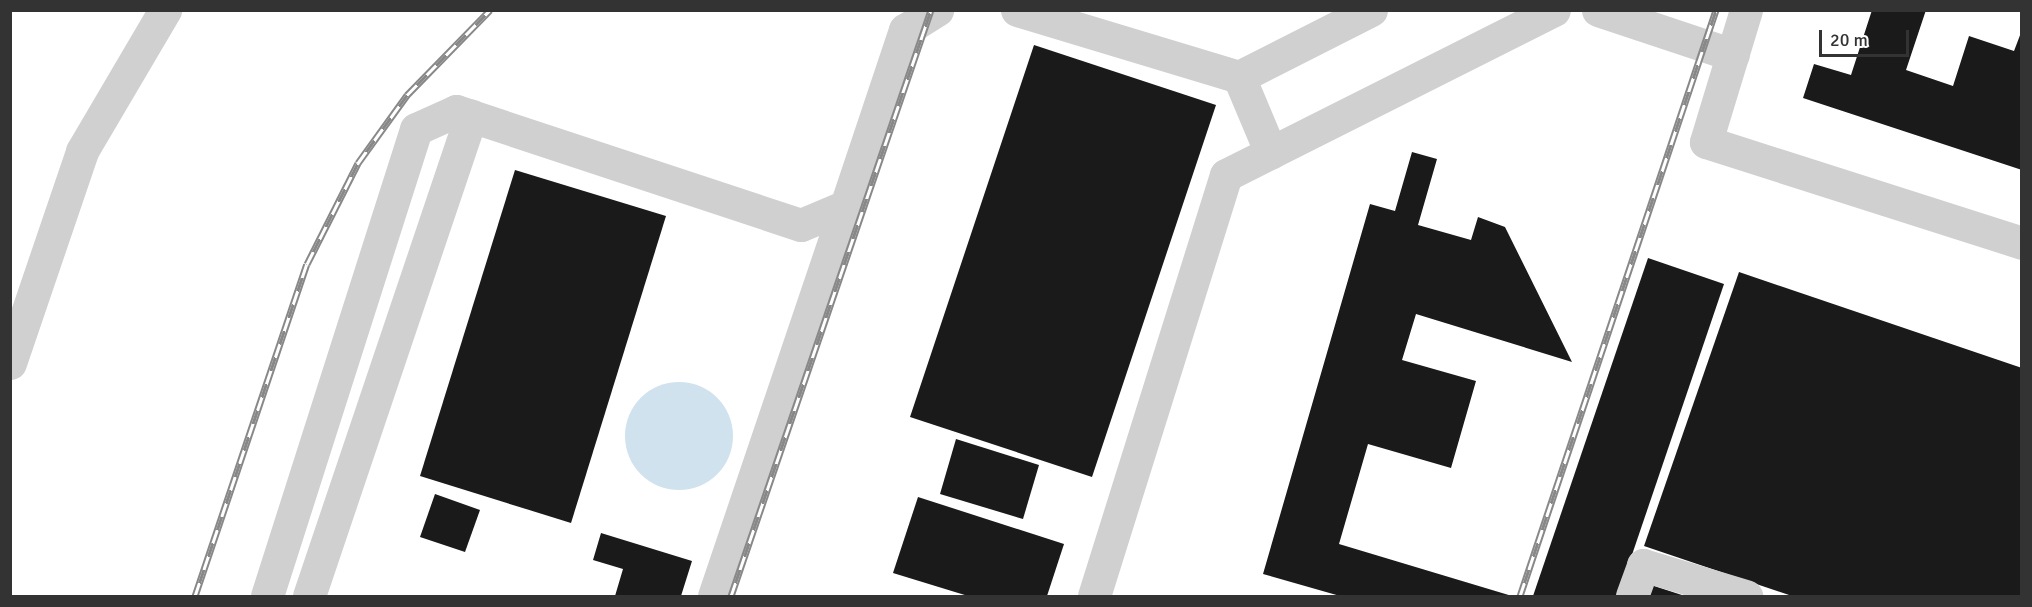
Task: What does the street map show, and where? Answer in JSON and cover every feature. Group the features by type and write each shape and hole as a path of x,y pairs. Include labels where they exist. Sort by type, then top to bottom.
{"lane":[{"path":"10,363 82,151 165,10"},
{"path":"714,597 905,30 937,10"},
{"path":"1017,10 1239,77 1371,10"},
{"path":"1108,10 1127,44"},
{"path":"1094,597 1226,175 1554,10"},
{"path":"1598,10 1732,55"},
{"path":"1746,10 1706,142 2022,243"},
{"path":"1239,77 1271,153"},
{"path":"267,597 416,129 456,111 801,225 846,206"},
{"path":"309,597 471,116"},
{"path":"1632,597 1643,565 1746,597"}],"water":[{"path":"679,382 700,386 717,398 729,415 733,436 729,457 717,474 700,486 679,490 658,486 641,474 629,457 625,436 629,415 641,398 658,386"}],"building":[{"path":"1872,10 1926,10 1906,70 1953,86 1969,36 2014,51 2022,30 2022,170 1803,98 1814,64 1851,75"},
{"path":"1034,45 1216,105 1092,477 910,417"},
{"path":"1412,152 1437,159 1418,225 1471,240 1478,217 1505,227 1572,362 1416,314 1402,360 1476,381 1451,468 1368,444 1339,544 1512,596 1340,596 1263,574 1370,204 1395,211"},
{"path":"515,170 666,216 571,523 420,476"},
{"path":"1648,258 1724,284 1618,596 1533,596"},
{"path":"1739,272 2022,368 2022,596 1792,596 1644,546"},
{"path":"956,439 1039,465 1023,519 940,494"},
{"path":"435,494 480,510 465,552 420,537"},
{"path":"918,497 1064,544 1047,596 968,596 893,573"},
{"path":"601,533 692,561 681,596 615,596 623,569 593,560"},
{"path":"1651,585 1685,596 1648,596"}],"railway":[{"path":"195,596 307,264 358,163 407,95 490,10"},
{"path":"731,596 931,10"},
{"path":"1520,596 1716,10"}]}
